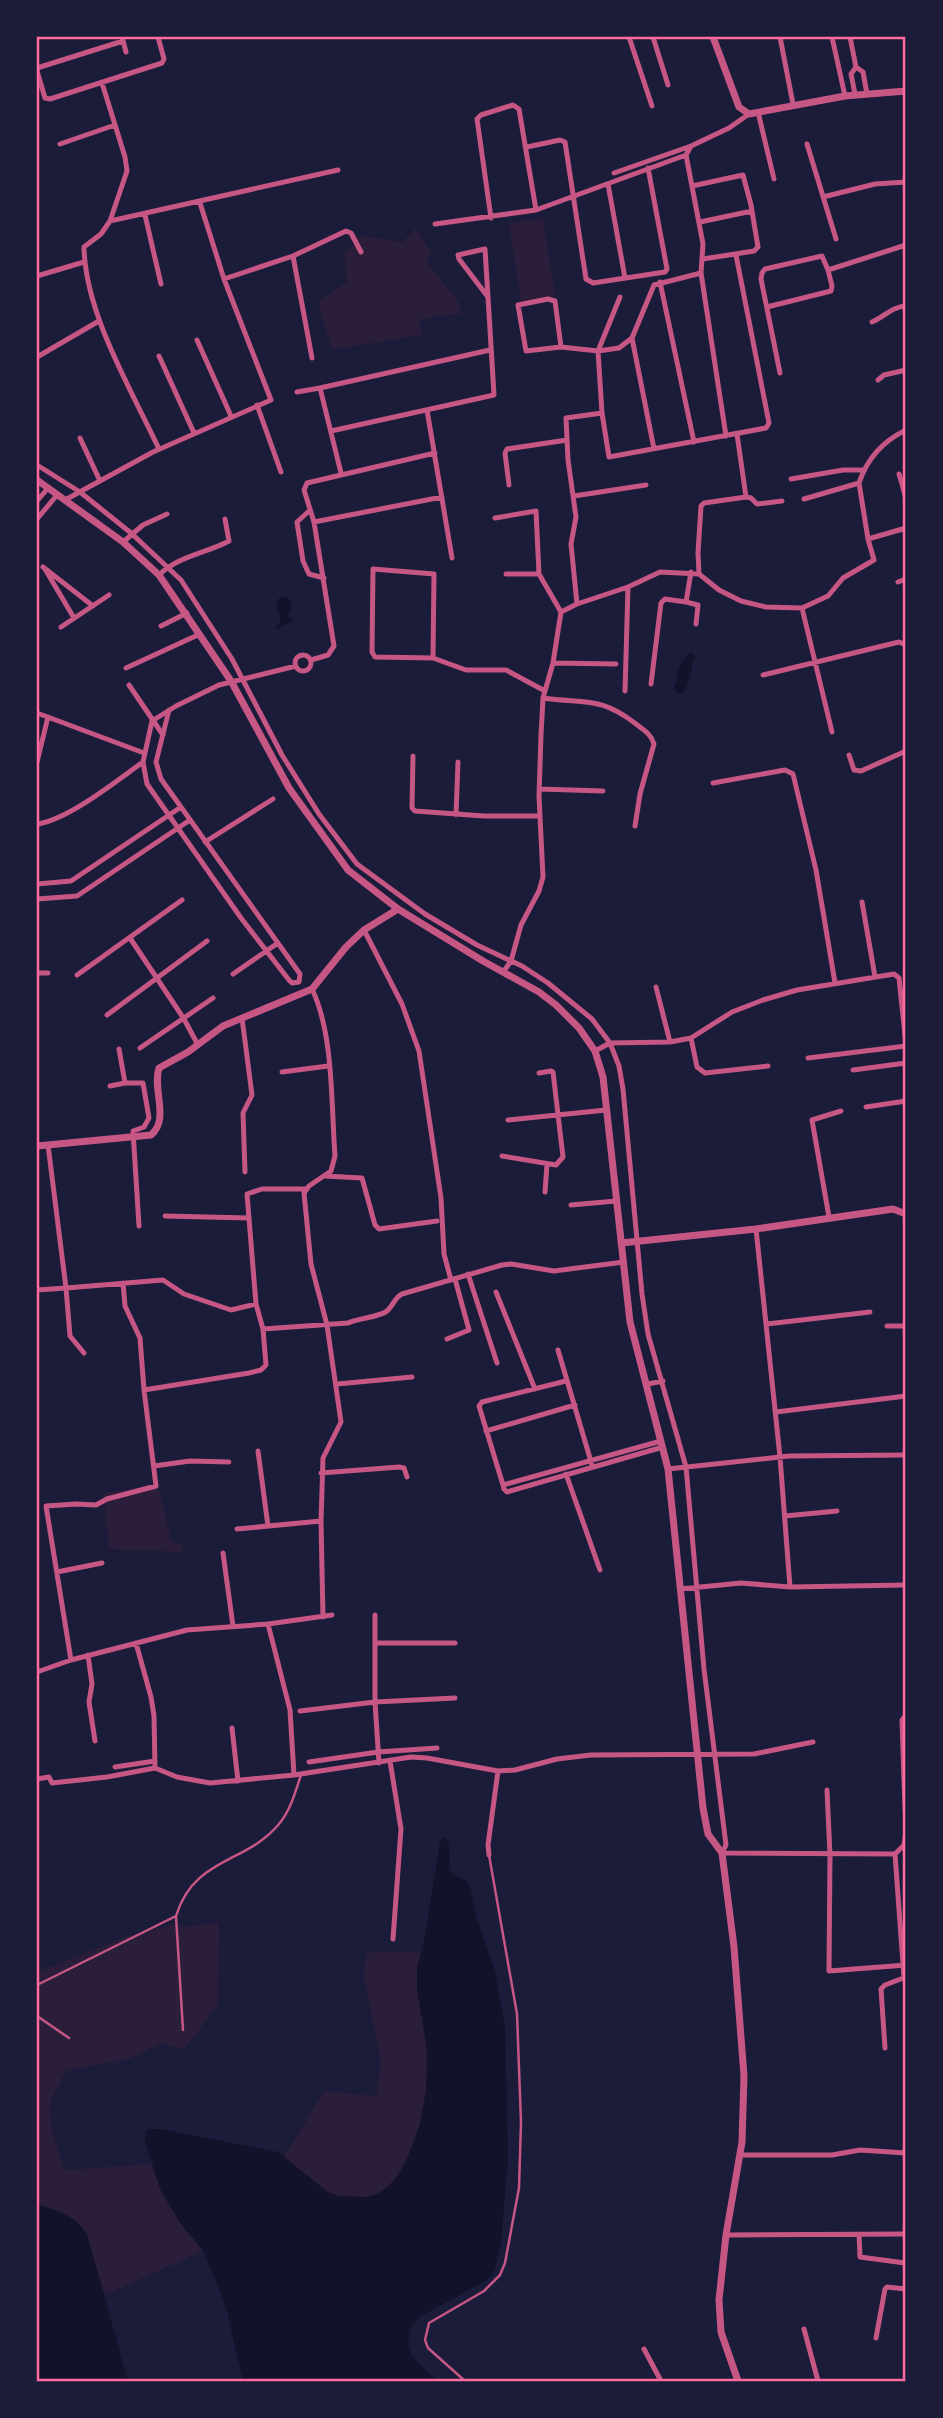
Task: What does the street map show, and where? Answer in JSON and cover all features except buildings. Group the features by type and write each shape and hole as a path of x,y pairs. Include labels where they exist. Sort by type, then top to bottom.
{"street":[{"path":"126,52 122,39 37,70 47,99 162,63 164,59 158,37"},
{"path":"629,37 652,106"},
{"path":"653,37 667,85"},
{"path":"713,37 740,107 749,114"},
{"path":"780,37 793,104"},
{"path":"832,37 845,96"},
{"path":"850,37 856,67 863,72 867,93"},
{"path":"855,94 851,75 856,67"},
{"path":"102,83 127,171 110,221 101,234 84,247 84,262 99,321 159,449"},
{"path":"614,173 691,146 729,128 749,114 855,94 906,91"},
{"path":"491,218 477,118 513,105 516,106 527,147 536,210"},
{"path":"758,112 774,179"},
{"path":"60,144 115,125"},
{"path":"527,147 560,140 565,142 586,279 593,283 663,274 667,269 648,168"},
{"path":"807,144 836,239"},
{"path":"691,146 686,155 700,222 704,259 701,273 726,436"},
{"path":"435,224 536,210 686,155"},
{"path":"110,221 338,170"},
{"path":"692,186 739,174 745,177 752,211 758,249 704,259"},
{"path":"823,197 875,184 906,182"},
{"path":"608,184 625,278"},
{"path":"67,499 159,449 271,400 224,279 200,202"},
{"path":"700,222 752,211"},
{"path":"145,215 161,284"},
{"path":"224,279 293,256 346,232 351,233 361,252"},
{"path":"828,270 906,245"},
{"path":"331,431 494,395 490,350 488,297 485,249 458,255 488,297"},
{"path":"620,297 598,351 602,413 609,457 766,428 769,423 736,255"},
{"path":"293,256 312,358"},
{"path":"767,307 831,291 828,270 822,257 765,269 762,273 761,279 780,373"},
{"path":"37,276 84,262"},
{"path":"561,347 555,301 548,299 518,305 526,351 561,347 598,351 620,348 632,338 652,288 660,282 701,273"},
{"path":"660,282 694,442"},
{"path":"873,322 894,308 906,306"},
{"path":"37,357 99,321"},
{"path":"632,338 654,449"},
{"path":"197,340 230,416"},
{"path":"297,391 490,350"},
{"path":"159,356 194,433"},
{"path":"878,380 884,375 906,370"},
{"path":"320,388 341,473"},
{"path":"257,405 281,472"},
{"path":"427,410 452,558"},
{"path":"577,604 571,544 576,517 566,418 602,413"},
{"path":"561,612 660,572 699,573 719,590 741,601 766,607 802,608 828,596 848,574 873,562 859,483 863,470 885,442 906,430"},
{"path":"737,434 746,497"},
{"path":"80,438 100,481"},
{"path":"509,485 505,453 507,449 567,440"},
{"path":"169,710 157,769 161,779 300,974 299,982 292,983 267,951 147,784 143,762 152,720 169,710 231,681 296,666 298,656 308,656 311,660 328,655 334,646 314,522 304,491 305,485 341,473 436,453"},
{"path":"37,465 131,533 164,570 187,614 231,681 289,788 348,870 398,909 483,961 508,965 548,983 592,1019 619,1066 623,1089 630,1242 624,1262 630,1322 668,1469 708,1834 722,1853 734,1947 744,2107 740,2155 721,2268 719,2317 727,2352 738,2381"},
{"path":"791,479 843,470 863,470"},
{"path":"899,474 904,484 906,499"},
{"path":"38,483 67,499 122,542 164,570 192,594 242,678 282,755 319,814 357,864 425,914 508,965 568,1015 597,1050 603,1077 616,1201 630,1242 648,1334 686,1467 704,1669 726,1845 722,1853"},
{"path":"804,499 859,483"},
{"path":"573,496 646,485"},
{"path":"37,501 48,488"},
{"path":"37,519 57,495"},
{"path":"314,522 442,497"},
{"path":"699,573 701,506 704,503 746,497 757,504 782,501"},
{"path":"309,511 297,522 303,561 309,574 324,578"},
{"path":"495,518 536,511 539,574 561,612 553,663 543,698 539,789 543,877 508,965"},
{"path":"122,542 143,524 167,514"},
{"path":"164,570 229,541 225,519"},
{"path":"868,539 906,528"},
{"path":"40,568 93,606"},
{"path":"40,568 74,618"},
{"path":"433,658 434,574 373,569 372,652 375,657 433,658 466,670 506,670 545,691"},
{"path":"686,602 691,572"},
{"path":"506,574 539,574"},
{"path":"898,582 906,579"},
{"path":"625,691 628,587"},
{"path":"61,627 109,595"},
{"path":"651,684 661,603 665,599 698,605 696,624"},
{"path":"802,608 832,732"},
{"path":"161,626 187,614"},
{"path":"126,668 199,633 210,625"},
{"path":"763,676 899,642 906,645"},
{"path":"553,663 616,664"},
{"path":"130,685 163,735"},
{"path":"543,698 609,706 650,734 654,744 640,794 635,826"},
{"path":"37,713 144,753"},
{"path":"37,762 48,717"},
{"path":"849,755 854,769 861,771 906,751"},
{"path":"272,758 282,755"},
{"path":"413,756 412,808 415,811 456,815 540,816"},
{"path":"37,824 67,814 143,762"},
{"path":"456,815 458,762"},
{"path":"713,783 785,770 793,774 816,870 835,983"},
{"path":"539,789 603,791"},
{"path":"205,842 273,799"},
{"path":"37,884 71,881 181,807"},
{"path":"37,899 78,895 190,820"},
{"path":"77,975 182,900"},
{"path":"862,902 875,976"},
{"path":"37,1146 151,1135 158,1129 160,1120 156,1077 159,1068 198,1045 223,1026 312,989 331,964 365,930 398,909"},
{"path":"365,930 402,1004 419,1051 441,1198 444,1254 469,1330 447,1339"},
{"path":"130,939 184,1019 198,1045"},
{"path":"107,1015 207,941"},
{"path":"233,974 278,943"},
{"path":"37,973 48,973"},
{"path":"597,1050 608,1044 670,1042 691,1038 732,1012 763,1000 875,976 894,974 903,977 906,1046 808,1058"},
{"path":"656,987 670,1042"},
{"path":"312,989 319,1004 324,1028 335,1156 331,1171 304,1193 311,1264 327,1325 341,1422 323,1458 321,1473 323,1616"},
{"path":"140,1048 213,998"},
{"path":"242,1018 252,1095 243,1113 245,1172"},
{"path":"579,1028 592,1019"},
{"path":"691,1038 697,1067 705,1073 768,1066"},
{"path":"119,1049 124,1083"},
{"path":"853,1070 906,1063"},
{"path":"282,1072 328,1066"},
{"path":"502,1156 556,1165 564,1157 554,1072 539,1073"},
{"path":"110,1086 141,1082 144,1087 149,1118 144,1127 132,1131 139,1226"},
{"path":"866,1107 906,1101"},
{"path":"508,1120 607,1110"},
{"path":"829,1217 812,1120 841,1111"},
{"path":"48,1145 70,1336 84,1353"},
{"path":"545,1192 547,1164"},
{"path":"324,1176 362,1178 375,1225 379,1229 437,1221"},
{"path":"144,1390 261,1370 266,1365 263,1329 256,1304 247,1194 262,1189 307,1189"},
{"path":"571,1205 616,1201"},
{"path":"630,1242 756,1229 893,1209 906,1214"},
{"path":"165,1216 248,1218"},
{"path":"756,1229 776,1412 790,1587"},
{"path":"263,1329 348,1323 382,1314 389,1310 394,1300 402,1294 502,1265 554,1271 624,1262"},
{"path":"468,1274 496,1363"},
{"path":"37,1290 163,1280 184,1294 231,1310 256,1304"},
{"path":"71,1660 46,1506 76,1503 96,1505 107,1499 156,1486 140,1338 125,1306 123,1283"},
{"path":"496,1292 534,1389"},
{"path":"767,1324 870,1312"},
{"path":"887,1326 906,1326"},
{"path":"558,1350 592,1465"},
{"path":"337,1384 412,1377"},
{"path":"565,1381 482,1402 479,1409 503,1485 508,1492 565,1472 662,1444"},
{"path":"648,1384 663,1381"},
{"path":"776,1412 906,1396"},
{"path":"486,1431 575,1405"},
{"path":"258,1451 268,1525"},
{"path":"668,1469 780,1457 906,1455"},
{"path":"154,1466 190,1461 229,1462"},
{"path":"321,1473 399,1467 404,1468 407,1477"},
{"path":"565,1472 600,1570"},
{"path":"785,1516 837,1511"},
{"path":"237,1529 321,1521"},
{"path":"675,1525 690,1522"},
{"path":"223,1553 233,1626"},
{"path":"57,1572 102,1563"},
{"path":"680,1593 741,1583 790,1587 906,1585"},
{"path":"37,1672 88,1655 187,1630 268,1624 332,1615"},
{"path":"375,1615 375,1702 379,1763"},
{"path":"268,1624 290,1710 293,1775"},
{"path":"136,1643 154,1716 155,1764"},
{"path":"375,1643 455,1643"},
{"path":"88,1655 92,1684 89,1702 95,1741"},
{"path":"300,1711 375,1702 455,1698"},
{"path":"906,1715 902,1720 906,1826"},
{"path":"232,1728 238,1781"},
{"path":"116,1767 155,1764 177,1777 210,1783 293,1775 419,1757 498,1771 591,1755 765,1753 813,1742"},
{"path":"309,1762 378,1752 437,1748"},
{"path":"367,1754 368,1765"},
{"path":"390,1761 401,1829 394,1939"},
{"path":"37,1779 48,1777 52,1783 75,1781 155,1764"},
{"path":"489,1855 498,1771"},
{"path":"827,1790 830,1855 829,1971 905,1965"},
{"path":"722,1853 895,1854 904,1845 906,1832"},
{"path":"885,2048 881,1989 905,1977 895,1854"},
{"path":"740,2155 832,2155 860,2150 906,2153"},
{"path":"859,2234 860,2257 905,2263"},
{"path":"726,2235 906,2234"},
{"path":"876,2337 885,2289 906,2289"},
{"path":"804,2329 818,2381"},
{"path":"644,2349 661,2381"}],"lane":[{"path":"183,2031 176,1916 181,1901 195,1880 267,1836 278,1826 289,1811 301,1774"},
{"path":"465,2381 428,2348 425,2334 429,2323 484,2291 500,2275 505,2263 519,2188 521,2122 517,2014 489,1855"},
{"path":"37,1985 176,1916"},
{"path":"37,2016 69,2038"}],"shaded area":[{"path":"543,218 555,296 521,302 509,223"},
{"path":"416,228 431,253 427,262 457,300 463,313 420,319 422,335 332,350 318,301 347,282 344,254 357,242 358,235 402,242"},
{"path":"286,596 292,604 288,617 294,619 277,630 281,620 276,604 279,598"},
{"path":"691,652 695,657 689,681 682,693 678,694 674,688 678,678 677,671"},
{"path":"158,1485 171,1540 183,1545 183,1552 109,1549 103,1493"},
{"path":"445,1837 449,1843 450,1870 467,1881 470,1887 476,1916 495,1971 505,2028 508,2157 501,2242 494,2272 487,2280 421,2316 411,2327 408,2342 412,2356 437,2381 243,2381 226,2307 203,2250 181,2224 161,2191 145,2141 146,2131 160,2129 278,2152 328,2192 339,2196 365,2197 376,2195 387,2188 396,2179 407,2159 420,2124 426,2090 427,2050 417,1990 417,1968 440,1842"},
{"path":"219,1922 218,2005 184,2050 163,2043 128,2059 66,2071 50,2102 51,2126 64,2170 151,2164 161,2191 181,2224 203,2251 105,2295 87,2235 66,2215 37,2204 37,1972 128,1936 174,1924 185,1927"},
{"path":"367,1953 420,1953 418,1982 428,2055 426,2091 415,2139 405,2162 392,2181 375,2194 355,2199 324,2190 284,2157 324,2091 376,2096 381,2062 363,1973"},
{"path":"37,2204 72,2218 87,2235 128,2381 37,2381"}]}
